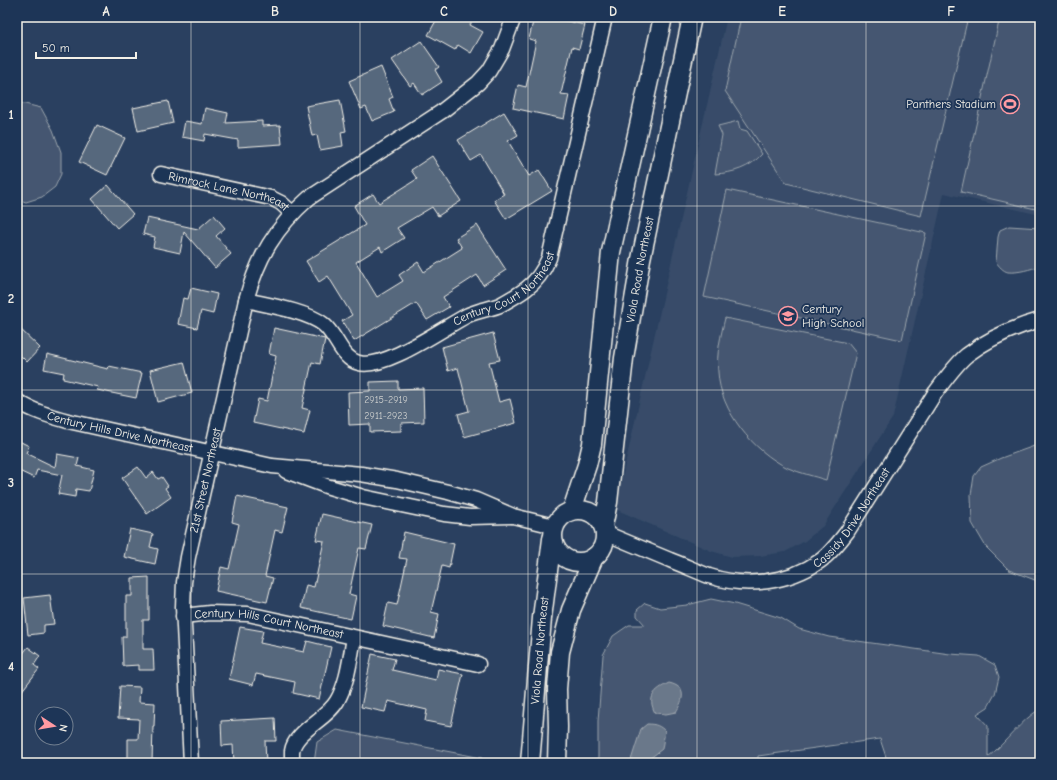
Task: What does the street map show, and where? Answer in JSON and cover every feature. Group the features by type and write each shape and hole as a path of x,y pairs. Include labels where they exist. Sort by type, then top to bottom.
{"main road":[{"path":"572,510 587,465 592,444 611,252 663,17"},
{"name":"Viola Road Northeast","path":"604,529 624,358 641,259 692,17"},
{"path":"580,509 594,514 600,519 604,529 605,541 603,548 594,557 585,562 578,563 564,558 554,546 553,533 559,518 572,510 580,509"},
{"name":"Viola Road Northeast","path":"530,763 542,618 553,533"},
{"name":"Viola Road Northeast","path":"557,763 558,727 556,689 560,652 570,610 594,557"}],"street":[{"path":"292,213 309,198 441,112 467,93 482,79 494,64 508,36 514,17"},
{"name":"Century Court Northeast","path":"246,300 317,320 328,328 348,357 357,363 368,364 395,355 468,315 499,305 526,289 539,276 549,258 605,17"},
{"name":"Rimrock Lane Northeast","path":"161,174 271,198 281,203 292,213"},
{"name":"21st Street Northeast","path":"191,763 183,616 183,594 188,557 251,282 273,237 292,213"},
{"name":"Cassidy Drive Northeast","path":"604,529 709,576 731,581 774,581 806,569 821,560 834,548 847,532 934,393 951,372 967,356 986,343 1025,324 1040,320"},
{"name":"Century Hills Drive Northeast","path":"17,401 24,406 48,416 272,466 361,474 397,480 448,492 476,500 553,533"},
{"name":"Century Hills Drive Northeast","path":"272,466 326,486 444,514 470,517 514,516"},
{"name":"Century Hills Court Northeast","path":"183,616 210,613 244,614 478,664"},
{"name":"Century Hills Court Northeast","path":"292,763 292,750 299,737 329,712 340,695 345,680 354,638"}],"shaded area":[{"name":"Century High School","path":"727,17 1040,17 1040,215 944,193 893,417 823,526 805,541 785,552 760,556 732,557 711,551 615,509"},
{"path":"741,17 968,17 921,216 786,183 725,91"},
{"name":"Panthers Stadium","path":"1000,17 1040,17 1040,210 961,192"},
{"path":"17,102 41,108 53,130 61,152 61,174 55,187 42,197 26,202 17,199"},
{"path":"738,121 740,129 747,131 762,154 752,163 741,169 715,174 722,135 718,126"},
{"path":"727,190 926,233 902,340 704,297"},
{"path":"1009,226 1040,228 1040,266 1020,271 1008,272 997,264 998,237 1000,230"},
{"path":"725,318 848,343 856,353 826,480 793,470 775,461 751,440 732,415 720,387 718,372 718,351"},
{"path":"1040,441 1040,582 1009,570 986,547 972,523 971,495 974,476 981,467 1037,445"},
{"path":"711,599 735,604 781,618 799,629 829,637 950,654 979,656 995,665 999,677 995,694 988,707 977,714 988,726 988,757 1026,720 1040,709 1040,763 888,763 880,739 758,756 758,763 598,763 598,721 603,655 613,636 629,625 645,625 637,616 637,610 645,603 660,608 687,605"},
{"path":"669,683 679,687 682,694 681,703 676,712 666,714 655,713 652,703 653,695 659,688"},
{"path":"647,724 653,724 665,731 662,749 644,763 634,763 631,760 641,729"},
{"path":"337,730 482,758 481,763 314,763 317,742"}],"building":[{"path":"438,17 467,17 473,20 470,25 483,32 471,53 458,45 455,50 428,35"},
{"path":"534,17 549,17 585,25 579,49 572,47 561,94 569,95 564,119 513,108 518,85 526,87 536,41 529,39"},
{"path":"421,41 439,67 435,70 442,82 422,95 414,83 410,86 392,60"},
{"path":"381,67 393,97 389,99 394,112 372,121 366,107 361,109 349,81"},
{"path":"340,100 346,131 341,132 343,146 320,150 317,135 312,136 306,106"},
{"path":"168,101 173,123 138,131 133,108"},
{"path":"205,108 228,113 226,123 262,121 262,126 280,125 282,144 238,147 238,140 205,134 204,141 182,137 185,121 202,124"},
{"path":"504,112 518,135 508,141 529,176 539,170 552,191 506,219 494,200 504,194 481,155 471,161 458,140"},
{"path":"97,125 125,138 107,175 79,162"},
{"path":"432,156 461,201 438,216 432,207 397,228 404,238 382,252 380,247 356,262 377,297 403,281 399,275 418,262 424,272 462,248 456,238 477,225 506,270 483,285 477,275 443,297 449,307 427,320 416,303 354,341 342,321 352,315 328,276 319,282 306,261 365,225 354,206 373,194 379,203 417,179 411,170"},
{"path":"108,185 133,214 117,228 92,199"},
{"path":"214,215 225,228 216,236 231,254 215,268 184,232 180,253 153,247 155,237 143,234 147,218 198,229"},
{"path":"191,288 217,294 213,314 201,311 197,328 178,324 183,298 188,299"},
{"path":"17,326 40,348 27,362 17,352"},
{"path":"274,328 325,339 320,364 312,362 302,408 310,410 304,434 253,423 258,399 267,401 276,356 269,354"},
{"path":"493,333 500,360 489,362 499,402 510,399 516,423 464,437 458,414 469,411 458,368 448,371 442,347"},
{"path":"47,354 108,369 109,366 142,373 136,398 97,390 98,387 63,379 64,373 44,369"},
{"path":"184,362 192,393 158,402 150,370"},
{"path":"398,381 398,389 423,388 424,422 401,423 401,431 370,432 370,424 349,425 348,392 370,391 370,382"},
{"path":"17,440 29,446 26,453 55,467 57,454 79,458 77,466 94,470 89,491 76,489 75,497 58,494 62,475 37,470 34,478 17,470"},
{"path":"138,467 146,478 153,472 158,479 162,477 168,486 165,488 171,497 147,514 122,478"},
{"path":"237,496 288,507 282,532 275,530 265,576 273,578 267,602 216,591 221,567 229,569 239,524 232,522"},
{"path":"322,514 372,525 366,549 359,548 349,594 356,596 351,619 301,608 306,585 314,587 324,541 316,540"},
{"path":"130,529 153,534 150,547 158,549 155,564 124,557"},
{"path":"404,532 454,544 449,568 442,566 431,612 439,614 434,638 383,626 388,603 397,605 407,559 399,558"},
{"path":"149,577 149,620 143,620 143,649 153,649 154,670 139,670 139,665 123,666 122,637 126,637 126,596 132,596 132,578"},
{"path":"50,595 54,624 44,625 44,633 28,635 24,598"},
{"path":"240,627 263,631 260,643 304,652 307,641 331,647 319,699 293,693 295,682 256,674 253,685 229,679"},
{"path":"28,647 40,656 34,665 39,669 17,697 17,661"},
{"path":"372,654 395,659 392,670 436,680 438,669 463,674 451,726 425,721 427,710 388,701 385,712 361,707"},
{"path":"120,686 140,687 139,702 155,703 152,763 128,763 128,739 138,739 139,719 118,718"},
{"path":"275,718 276,741 265,741 266,763 234,763 233,745 222,746 221,721"}],"place":[{"name":"Panthers Stadium","path":"1010,104"},
{"name":"Century High School","path":"788,316"}]}
